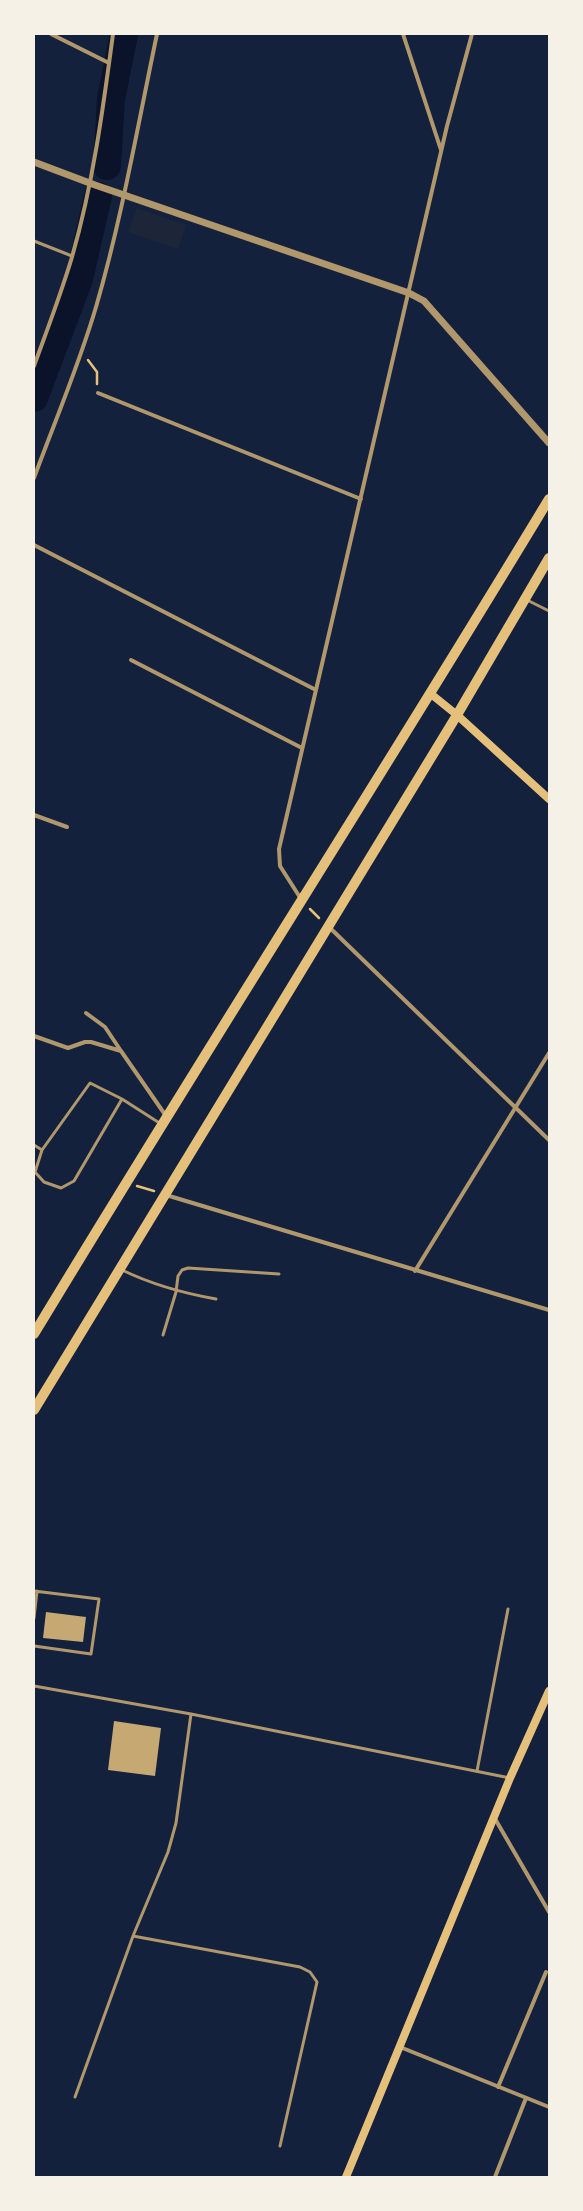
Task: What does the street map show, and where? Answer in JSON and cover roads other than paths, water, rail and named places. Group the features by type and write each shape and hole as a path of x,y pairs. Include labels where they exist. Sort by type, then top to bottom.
{"main road":[{"path":"34,1334 164,1120 431,694 549,499"},
{"path":"34,1410 166,1195 327,926 457,715 549,558"},
{"path":"431,694 457,715 549,799"},
{"path":"346,2177 510,1778 549,1691"}],"street":[{"path":"51,34 109,63"},
{"path":"34,366 72,256 90,182 114,34"},
{"path":"34,478 82,352 96,306 123,195 157,34"},
{"path":"403,34 441,151"},
{"path":"302,901 280,866 278,857 441,151 472,34"},
{"path":"34,162 123,195 409,293 424,301 549,443"},
{"path":"98,394 361,499"},
{"path":"34,546 316,690"},
{"path":"131,660 302,748"},
{"path":"34,815 67,827"},
{"path":"327,926 549,1140"},
{"path":"86,1012 105,1027 164,1120"},
{"path":"34,1036 68,1048 85,1042 91,1042 121,1051"},
{"path":"415,1271 549,1052"},
{"path":"166,1195 549,1310"},
{"path":"494,1817 549,1912"},
{"path":"498,2087 546,1972"},
{"path":"400,2047 549,2107"},
{"path":"495,2177 526,2098"}],"lane":[{"path":"34,242 72,256"},
{"path":"525,599 549,611"},
{"path":"122,1099 74,1181 61,1188 44,1182 35,1172 42,1150 90,1083 122,1099 164,1120"},
{"path":"34,1145 42,1150"},
{"path":"163,1335 176,1292 178,1276 182,1270 188,1268 280,1274"},
{"path":"120,1269 147,1282 176,1292 216,1299"},
{"path":"34,1618 36,1591 99,1598 91,1654 34,1646"},
{"path":"477,1771 508,1609"},
{"path":"34,1686 191,1714 510,1778"},
{"path":"74,2096 133,1936 168,1852 174,1830 191,1714"},
{"path":"133,1936 300,1967 310,1972 316,1982 280,2146"}],"waterway":[{"path":"107,166 111,99 124,34"},
{"path":"34,398 79,279 98,196"}]}
